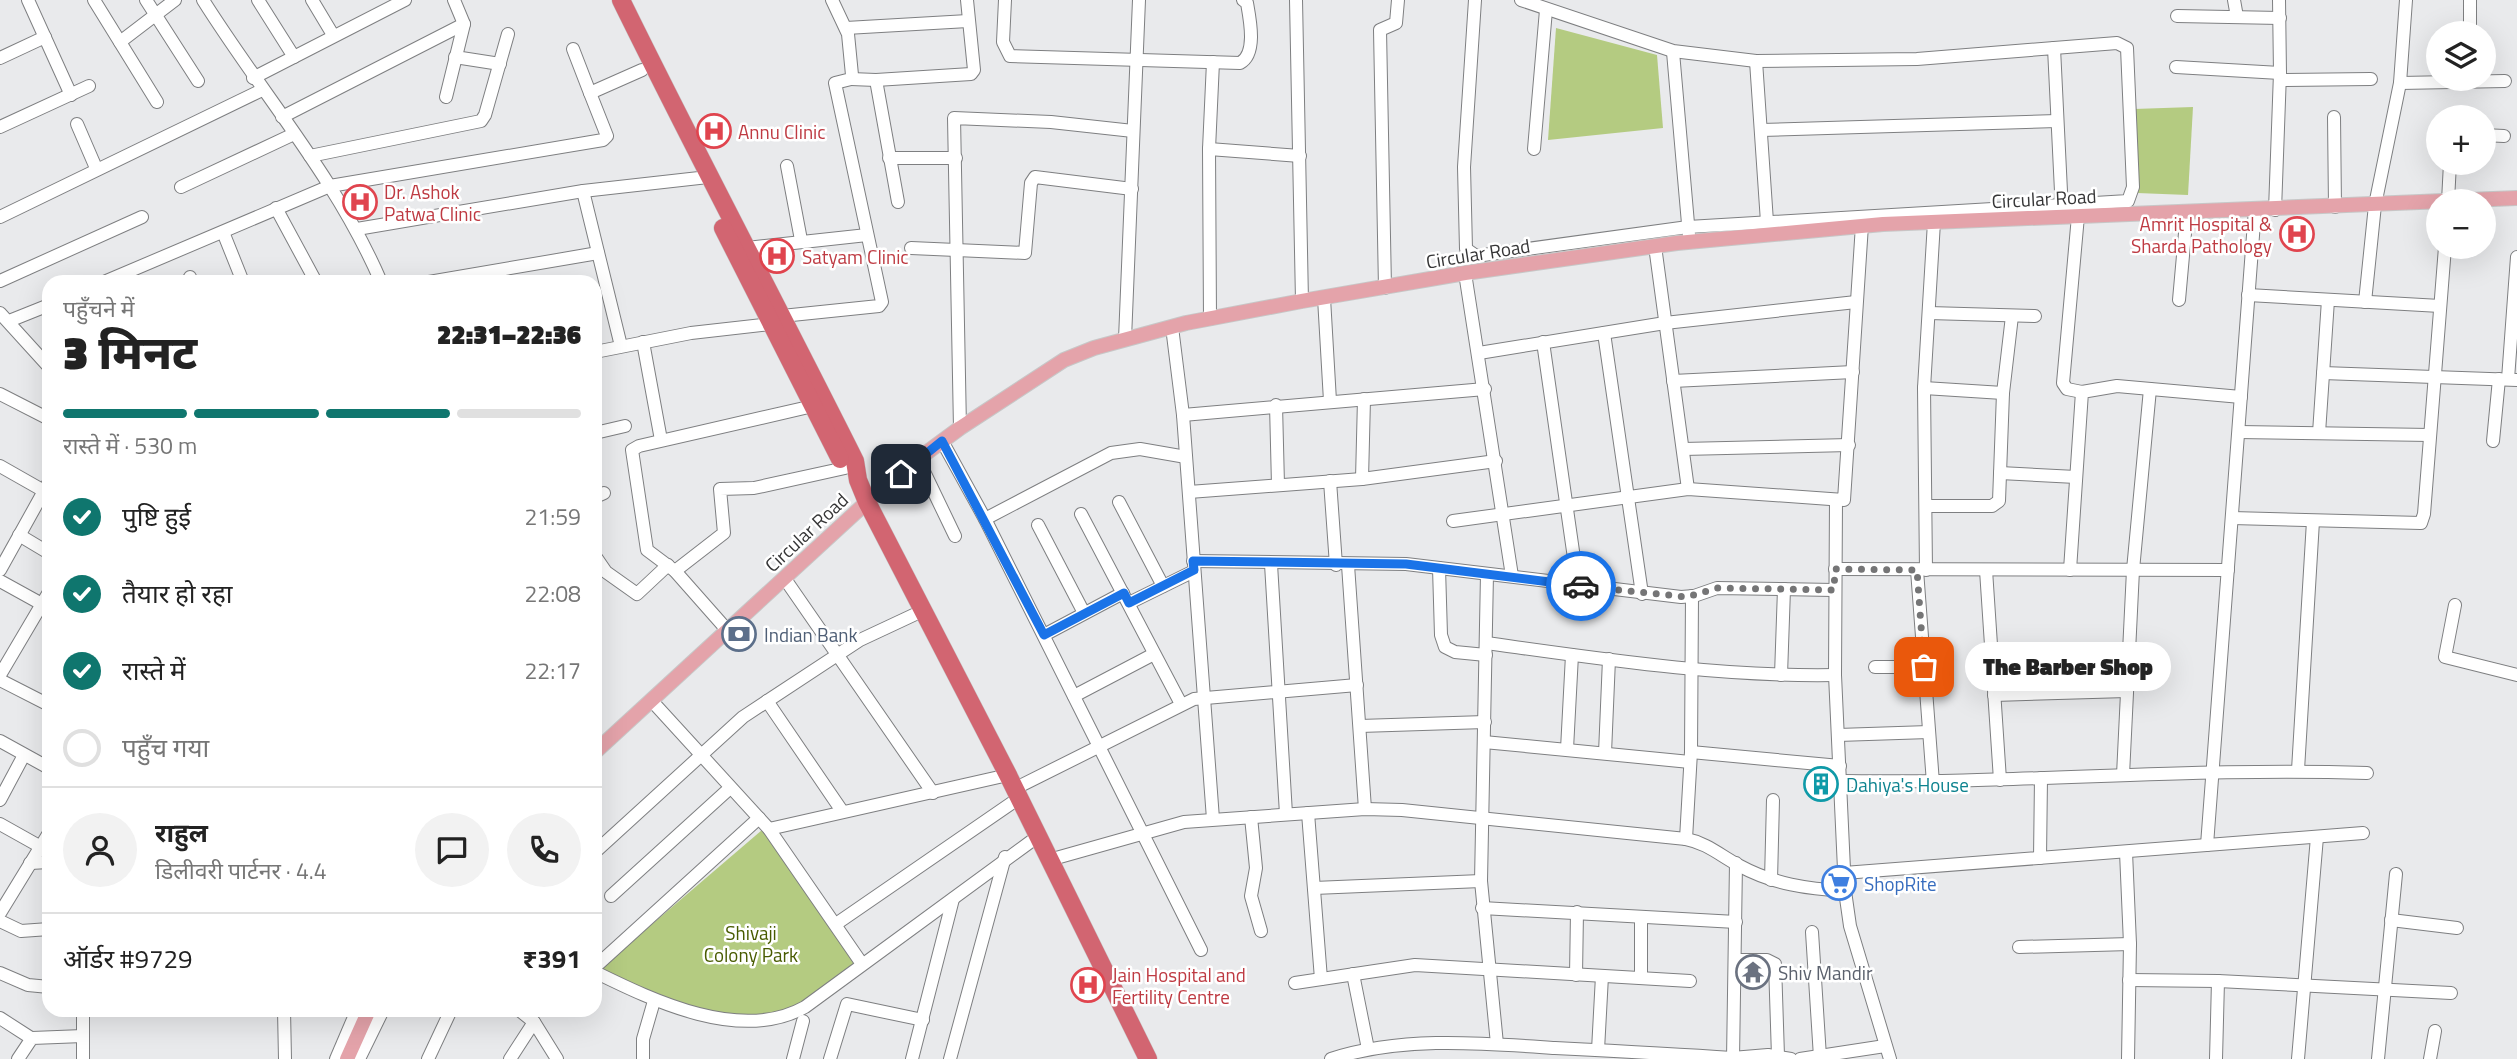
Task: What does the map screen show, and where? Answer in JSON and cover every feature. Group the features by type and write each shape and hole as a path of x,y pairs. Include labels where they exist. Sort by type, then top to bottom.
{"highway":[{"path":"608,0 642,70 747,247 813,406 867,502 1148,1059"},
{"path":"621,0 704,178 777,320 855,461 852,474"}],"main road":[{"name":"Circular Road","path":"2496,199 2517,198"},
{"name":"Circular Road","path":"602,746 867,502 918,459 1064,360 1125,339 1302,301 1465,273 1690,242 1862,225 1934,222 2062,210 2078,216 2426,202"},
{"path":"347,1059 366,1017"}],"street":[{"path":"28,0 71,95"},
{"path":"94,0 157,102"},
{"path":"146,0 198,80"},
{"path":"120,42 174,0"},
{"path":"202,0 253,78 330,186 357,229 378,275"},
{"path":"258,0 294,57"},
{"path":"313,0 333,35"},
{"path":"253,78 405,0"},
{"path":"446,97 464,24 454,0"},
{"path":"832,0 846,29 851,79"},
{"path":"602,350 880,305 835,83 851,79 971,74 974,70 967,0"},
{"path":"1005,0 1003,43 1010,56 1241,63 1249,54 1250,19 1247,4 1243,0"},
{"path":"1125,339 1139,0"},
{"path":"1296,0 1302,301"},
{"path":"1385,288 1380,30 1396,23 1398,0"},
{"path":"1475,0 1464,167 1463,237 1467,252 1476,256 1688,227 2062,210 2122,202 2132,196 2128,53 2123,44 1917,59 1756,61 1673,52 1521,0"},
{"path":"2234,0 2236,17"},
{"path":"2275,210 2280,76 2278,0"},
{"path":"2365,302 2375,205 2400,83 2406,0"},
{"path":"2470,0 2470,21"},
{"path":"1534,149 1546,10"},
{"path":"2178,16 2280,18"},
{"path":"846,29 968,20"},
{"path":"282,117 464,24"},
{"path":"310,156 481,121 508,34"},
{"path":"0,58 45,37"},
{"path":"2054,48 2062,210"},
{"path":"121,275 330,186 603,140 607,136 573,50"},
{"path":"1673,52 1690,242"},
{"path":"455,57 500,64"},
{"path":"1756,61 1767,222"},
{"path":"1210,319 1209,149 1213,62"},
{"path":"2176,67 2280,76 2371,79"},
{"path":"590,93 642,70"},
{"path":"876,80 898,202"},
{"path":"2496,81 2505,81"},
{"path":"2400,83 2426,82"},
{"path":"0,127 89,86"},
{"path":"0,217 96,168 262,90"},
{"path":"960,428 954,119 957,117 1133,131"},
{"path":"2334,117 2335,207"},
{"path":"1760,130 2057,121"},
{"path":"78,124 96,168"},
{"path":"181,187 294,134"},
{"path":"2496,136 2504,136"},
{"path":"1209,149 1300,156"},
{"path":"889,158 956,158"},
{"path":"788,166 801,240"},
{"path":"357,229 583,191 704,178"},
{"path":"911,248 1025,253 1033,178 1132,188"},
{"path":"583,191 621,346"},
{"path":"276,208 312,275"},
{"path":"2207,845 2255,209"},
{"path":"2179,300 2187,211"},
{"path":"2078,216 2063,383 2067,389 2082,391 2117,386 2241,397"},
{"path":"0,281 142,217"},
{"path":"1933,783 1924,667 1921,570 1926,506 1924,388 1934,222"},
{"path":"1453,522 1688,489 1836,501 1846,499 1862,225"},
{"path":"223,232 240,275"},
{"path":"747,247 867,235"},
{"path":"1655,246 1688,489"},
{"path":"496,275 598,253"},
{"path":"2493,441 2508,379 2517,257"},
{"path":"2232,518 2421,523 2424,514 2444,259"},
{"path":"1465,273 1512,576"},
{"path":"2248,295 2440,306"},
{"path":"1324,298 1330,401"},
{"path":"2319,433 2328,300"},
{"path":"1479,353 1665,323 1856,302"},
{"path":"42,307 5,317 42,359"},
{"path":"1928,313 2035,316"},
{"path":"1926,506 1996,504 2003,393 2012,316"},
{"path":"1172,327 1183,415 1213,819"},
{"path":"1604,333 1642,594"},
{"path":"643,342 661,440"},
{"path":"1543,342 1578,586"},
{"path":"1673,381 1853,372"},
{"path":"2323,373 2508,379"},
{"path":"1924,388 2003,393"},
{"path":"1183,415 1485,389"},
{"path":"2123,775 2133,570 2150,389"},
{"path":"2070,570 2082,391"},
{"path":"0,394 42,415"},
{"path":"1362,479 1364,398"},
{"path":"1276,405 1279,485"},
{"path":"728,631 671,568 650,553 645,545 632,455 639,446 661,440 813,406"},
{"path":"602,431 625,426"},
{"path":"2239,432 2430,435"},
{"path":"942,441 985,519 1140,834 1201,950"},
{"path":"1684,449 1849,444"},
{"path":"985,519 1111,453 1140,450 1186,457"},
{"path":"918,459 955,536"},
{"path":"1189,492 1362,479 1496,461"},
{"path":"0,466 42,484"},
{"path":"2000,473 2076,477"},
{"path":"602,566 606,572 637,594 724,533 720,489 754,488 852,474"},
{"path":"1330,481 1357,685 1365,809"},
{"path":"0,570 42,495"},
{"path":"1836,501 1835,675 1845,891 1850,926 1890,1059"},
{"path":"1119,502 1163,586"},
{"path":"1081,514 1181,704"},
{"path":"2298,770 2313,521"},
{"path":"1038,525 1084,613"},
{"path":"19,535 42,549"},
{"path":"1271,564 1286,814"},
{"path":"1044,635 1084,613 1163,586 1193,566 1406,564 1642,594 1692,596 1713,588 1834,590"},
{"path":"1439,568 1444,645 1455,652 1486,649 1657,664 1691,671 1835,675"},
{"path":"1835,569 2228,570"},
{"path":"1986,570 2000,780"},
{"path":"1486,574 1480,881 1497,1044"},
{"path":"785,579 933,793"},
{"path":"0,581 42,604"},
{"path":"1781,675 1784,589"},
{"path":"1686,839 1692,596"},
{"path":"2455,605 2445,657 2517,675"},
{"path":"602,846 730,727 838,653 922,611"},
{"path":"42,612 0,678 42,698"},
{"path":"1991,656 2129,653"},
{"path":"1074,696 1154,654"},
{"path":"1567,750 1572,655"},
{"path":"1605,753 1609,659"},
{"path":"1875,667 1924,667"},
{"path":"836,925 1013,788 1181,704 1204,696 1357,685"},
{"path":"1994,695 2127,691"},
{"path":"651,700 769,829 862,964"},
{"path":"767,701 842,811"},
{"path":"1360,726 1485,722"},
{"path":"1838,735 1929,732"},
{"path":"0,741 42,764"},
{"path":"1484,742 1605,753 1840,766"},
{"path":"0,800 24,755"},
{"path":"1841,781 1933,783 2298,770 2367,773"},
{"path":"2040,858 2041,778"},
{"path":"611,896 730,788"},
{"path":"769,829 933,793 1013,788"},
{"path":"1771,880 1773,800"},
{"path":"1049,860 1184,822 1365,809 1481,817 1686,839 1710,847 1735,863 1771,880 1809,890 1845,891"},
{"path":"1308,813 1321,979"},
{"path":"1251,817 1256,868 1251,896 1261,931"},
{"path":"602,961 759,818"},
{"path":"0,824 40,847"},
{"path":"1844,873 2363,833"},
{"path":"602,975 654,1001 738,1020 773,1019 805,1007 953,899 1005,857 1037,837"},
{"path":"2298,1059 2317,837"},
{"path":"0,913 42,844"},
{"path":"2126,852 2130,944 2128,1059"},
{"path":"950,1059 1005,857"},
{"path":"30,863 42,862"},
{"path":"1732,1058 1737,922 1735,863"},
{"path":"2378,1059 2396,874"},
{"path":"1314,888 1480,881"},
{"path":"912,1059 953,899"},
{"path":"1482,908 1737,922"},
{"path":"1576,975 1577,912"},
{"path":"1641,916 1641,978"},
{"path":"2391,920 2456,928"},
{"path":"0,921 21,931 42,930"},
{"path":"1812,932 1820,1057"},
{"path":"2019,947 2130,944"},
{"path":"1735,960 1767,960 1775,964 1777,1056"},
{"path":"1295,983 1415,965 1690,981"},
{"path":"0,973 28,985 42,986"},
{"path":"1353,974 1368,1049"},
{"path":"1598,1050 1602,976"},
{"path":"2129,981 2385,987 2451,993"},
{"path":"2216,1059 2218,981"},
{"path":"643,1059 643,1039 654,1001"},
{"path":"830,1059 847,1004 923,1020"},
{"path":"83,1017 83,1059"},
{"path":"284,1017 285,1059"},
{"path":"336,1059 354,1017"},
{"path":"359,1059 380,1017"},
{"path":"428,1059 448,1017"},
{"path":"528,1017 534,1022 557,1059"},
{"path":"0,1018 31,1038 83,1036"},
{"path":"793,1059 803,1021"},
{"path":"510,1059 534,1022"},
{"path":"2430,1059 2435,1031"},
{"path":"18,1059 31,1038"},
{"path":"1338,1058 1368,1049 1430,1044 1497,1044 1732,1058 1777,1056 1791,1059"},
{"path":"1430,1044 1430,1059"},
{"path":"1800,1059 1885,1046"}],"green space":[{"path":"1556,28 1657,55 1663,128 1548,140"},
{"path":"2193,107 2188,195 2137,193 2134,109"},
{"name":"Shivaji Colony Park","path":"762,830 862,964 799,1010 738,1020 660,1002 602,976 602,967"}],"way so far":[{"path":"1581,586 1687,597 1717,588 1834,590 1835,569 1917,570 1924,667"}],"place":[{"name":"Annu Clinic","path":"714,131"},
{"name":"Dr. Ashok Patwa Clinic","path":"360,202"},
{"name":"Amrit Hospital & Sharda Pathology","path":"2297,234"},
{"name":"Satyam Clinic","path":"777,256"},
{"name":"Indian Bank","path":"739,634"},
{"name":"The Barber Shop","path":"1924,667"},
{"name":"Dahiya's House","path":"1821,784"},
{"name":"ShopRite","path":"1839,883"},
{"name":"Shiv Mandir","path":"1753,972"},
{"name":"Jain Hospital and Fertility Centre","path":"1088,985"}],"route":[{"path":"901,474 942,441 1044,635 1124,593 1129,603 1194,570 1193,561 1406,564 1581,586"}]}
